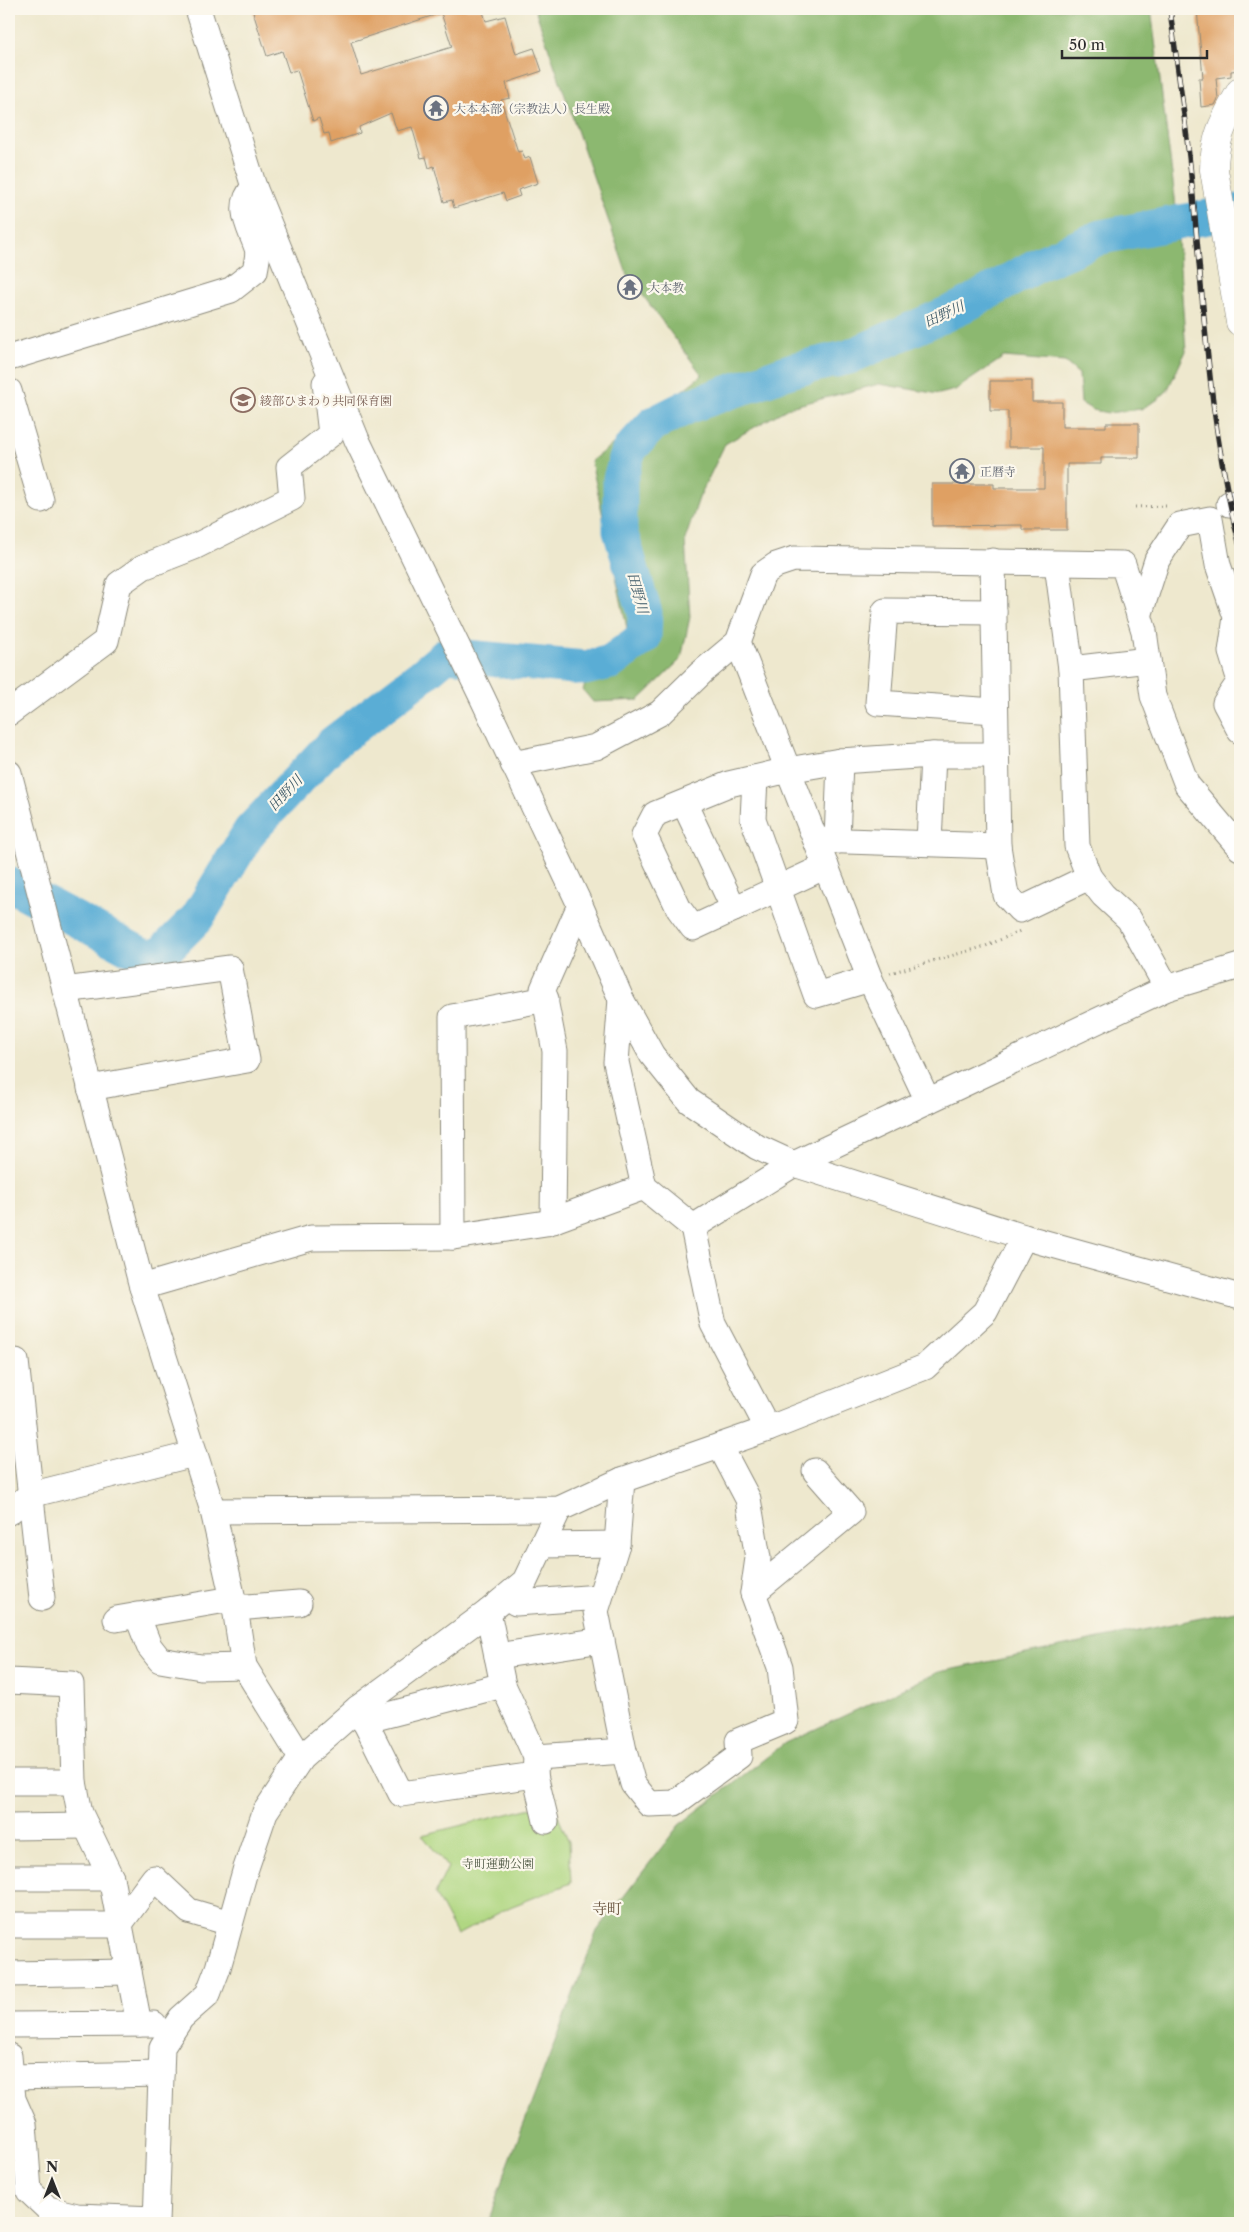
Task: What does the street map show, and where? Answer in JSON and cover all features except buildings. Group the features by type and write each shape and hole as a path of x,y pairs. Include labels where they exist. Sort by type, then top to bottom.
{"main road":[{"path":"1240,92 1219,131 1214,150 1214,170 1240,322"}],"street":[{"path":"198,9 254,187 357,440 580,904 621,999 652,1055 689,1101 757,1147 794,1164 1024,1237 1240,1298"},
{"path":"9,358 231,290 255,271 257,250 244,220 247,193 254,187"},
{"path":"9,713 106,641 119,584 143,567 194,547 292,498 289,467 331,434 326,397 325,361"},
{"path":"9,391 41,500"},
{"path":"1139,616 1157,560 1180,525 1210,520 1218,565 1236,617 1231,652 1240,681 1225,704 1240,731"},
{"path":"513,764 596,747 660,713 701,673 738,642 763,574 776,565 794,559 1123,564 1144,631 1153,696 1187,785 1240,848"},
{"path":"993,561 998,846 1006,895 1020,910 1089,877"},
{"path":"1057,564 1071,669 1077,846 1089,877 1103,895 1129,919 1167,988"},
{"path":"994,612 885,611 878,703 996,710"},
{"path":"738,642 788,770 826,841"},
{"path":"1071,669 1148,660"},
{"path":"826,866 693,928 679,909 644,835 655,814 730,784 788,770 840,761 933,755 996,755"},
{"path":"929,843 933,755"},
{"path":"840,761 826,841 826,866 870,979 928,1101"},
{"path":"9,773 142,1287 213,1511 244,1666 301,1758"},
{"path":"755,778 753,820 816,995 870,979"},
{"path":"684,803 734,909"},
{"path":"826,841 998,846"},
{"path":"553,1221 555,1051 543,989 580,904"},
{"path":"693,1227 794,1164 1167,988 1240,966"},
{"path":"65,990 230,968 247,1060 90,1088"},
{"path":"453,1237 452,1017 546,999"},
{"path":"621,999 616,1062 644,1187 693,1227 712,1324 768,1429"},
{"path":"142,1287 311,1238 453,1237 553,1221 644,1187"},
{"path":"213,1511 559,1509 622,1480 768,1429 925,1367 985,1312 1024,1237"},
{"path":"16,1361 16,1429 30,1495 42,1598"},
{"path":"622,1480 617,1544 596,1611 624,1751 633,1784 649,1804 674,1803 739,1756 738,1741 786,1721 780,1667 753,1593 758,1558 748,1499 720,1446"},
{"path":"9,1512 30,1495 194,1454"},
{"path":"753,1593 852,1512 815,1471"},
{"path":"161,2074 10,2066 13,2099 24,2124 29,2191 48,2209 77,2216 155,2221 161,2074 162,2047 181,2018 208,1994 218,1968 245,1871 265,1812 301,1758 361,1714 525,1581 559,1509"},
{"path":"542,1545 617,1544"},
{"path":"497,1604 600,1597"},
{"path":"244,1666 201,1667 160,1660 126,1617 233,1604 299,1603"},
{"path":"497,1604 497,1656 503,1685 536,1766 546,1822"},
{"path":"497,1656 602,1640"},
{"path":"9,1681 71,1684 74,1782 80,1813 110,1878 139,2024"},
{"path":"361,1714 503,1685"},
{"path":"361,1714 401,1794 536,1766 624,1751"},
{"path":"9,1782 74,1782"},
{"path":"9,1827 86,1826"},
{"path":"9,1878 110,1878"},
{"path":"120,1924 154,1878 189,1911 230,1923"},
{"path":"9,1925 120,1924"},
{"path":"9,1974 129,1972"},
{"path":"9,2025 160,2024 174,2029"}],"path":[{"path":"870,979 986,946 1022,930"}],"green space":[{"path":"535,9 1151,9 1175,198 1186,351 1167,391 1157,400 1141,409 1108,413 1093,410 1081,403 1079,374 1065,362 1004,357 955,390 939,394 879,384 790,407 725,444 699,498 685,540 690,617 681,659 639,700 593,702 583,690 588,677 629,664 627,628 591,461 702,375 627,274"},
{"path":"1240,1610 1240,2223 488,2223 503,2178 597,1931 679,1825 785,1743 939,1672"},
{"name":"寺町運動公園","path":"552,1803 569,1842 571,1883 510,1907 457,1935 435,1894 448,1867 422,1835"}],"waterway":[{"name":"田野川","path":"9,884 139,953 157,958 197,918 250,831 332,744 446,655 585,668 611,662 644,637 645,613 620,531 620,479 629,450 653,424 689,406 793,370 849,357 960,308 1041,263 1101,237 1240,211"}],"railway":[{"path":"1170,9 1190,164 1214,412 1221,457 1240,546"}],"place":[{"name":"大本本部（宗教法人）長生殿","path":"436,108"},
{"name":"大本教","path":"630,287"},
{"name":"綾部ひまわり共同保育園","path":"243,400"},
{"name":"正暦寺","path":"962,471"}],"district":[{"name":"寺町","path":"607,1908"}]}
